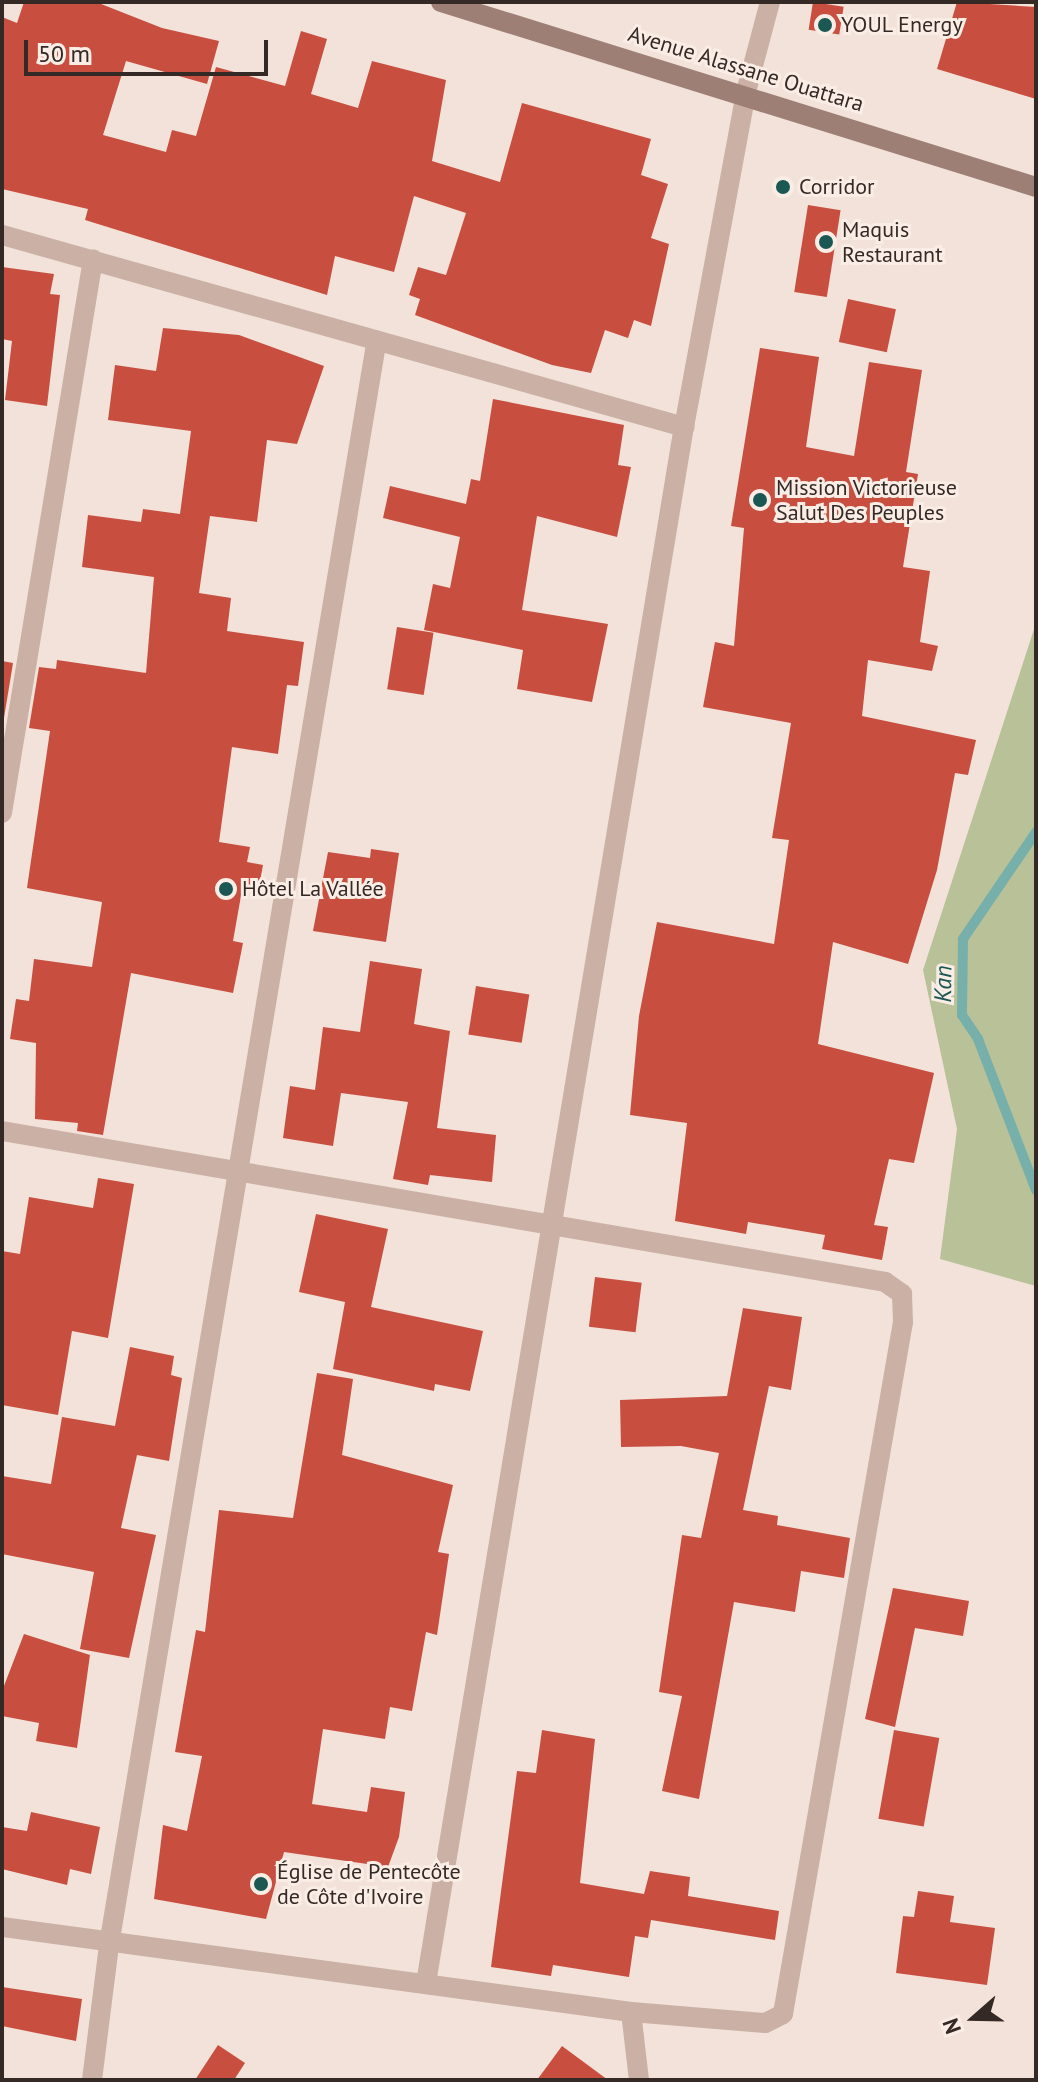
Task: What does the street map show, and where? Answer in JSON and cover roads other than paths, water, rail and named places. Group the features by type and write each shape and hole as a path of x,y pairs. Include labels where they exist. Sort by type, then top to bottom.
{"street":[{"name":"Avenue Alassane Ouattara","path":"441,2 746,92 1036,187"},
{"path":"426,1983 684,427 746,92 770,2"},
{"path":"2,235 93,259 376,344 684,427"},
{"path":"2,813 93,259"},
{"path":"92,2080 109,1945 376,344"},
{"path":"2,1131 885,1282 902,1294 903,1322 783,2014 765,2023 631,2012 426,1983 109,1945 2,1927"},
{"path":"631,2012 639,2080"}],"waterway":[{"name":"Kan","path":"1036,832 963,939 962,1015 978,1039 1036,1190"}],"place":[{"name":"YOUL Energy","path":"825,25"},
{"name":"Corridor","path":"783,187"},
{"name":"Maquis Restaurant","path":"826,242"},
{"name":"Mission Victorieuse Salut Des Peuples","path":"760,500"},
{"name":"Hôtel La Vallée","path":"226,889"},
{"name":"Église de Pentecôte de Côte d'Ivoire","path":"261,1884"}]}
